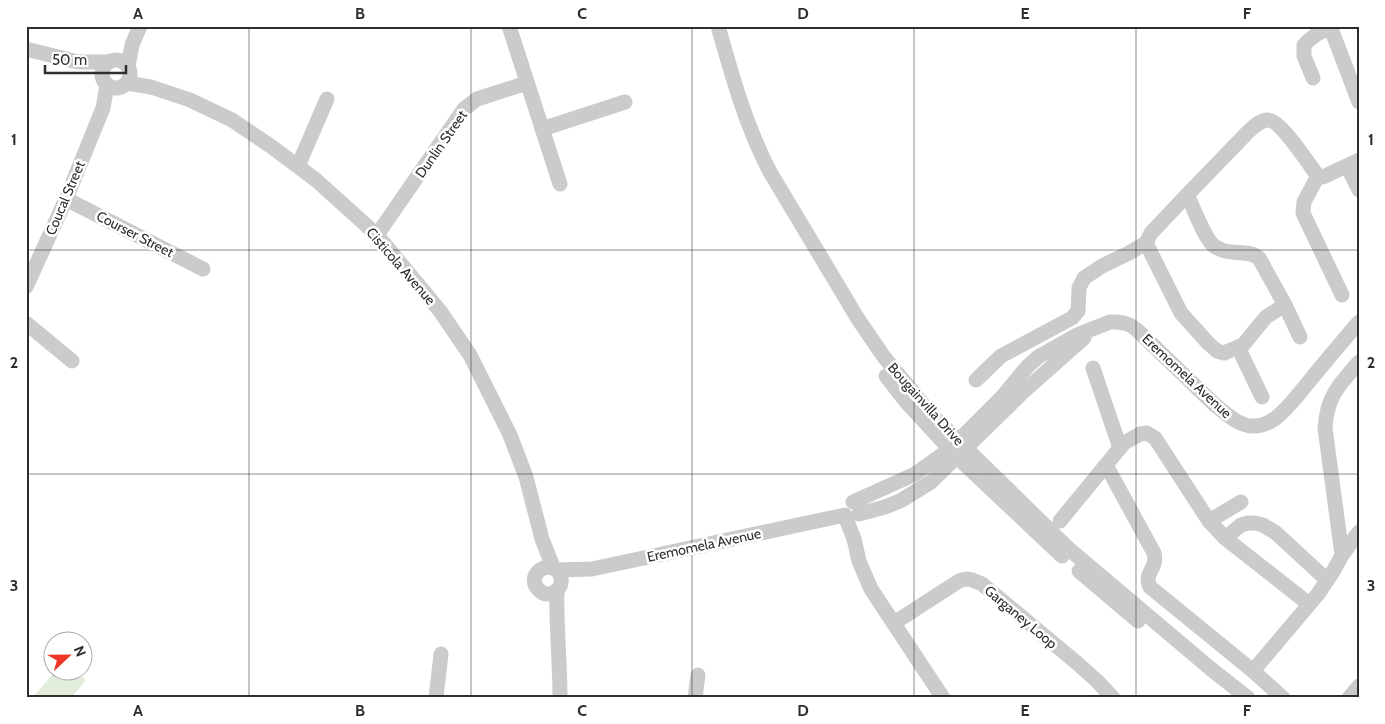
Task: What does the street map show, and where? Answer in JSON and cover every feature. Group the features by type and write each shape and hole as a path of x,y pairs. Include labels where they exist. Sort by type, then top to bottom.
{"street":[{"name":"Coucal Street","path":"26,287 66,199 117,74 140,26"},
{"path":"509,26 560,184"},
{"name":"Bougainvilla Drive","path":"708,26 742,129 755,162 780,198 856,323 880,368 908,404 1069,549 1248,698"},
{"name":"Bougainvilla Drive","path":"718,26 734,84 760,153 780,198"},
{"path":"1313,78 1304,56 1304,45 1310,38 1330,27 1359,102"},
{"name":"Cisticola Avenue","path":"26,49 117,74 190,100 232,120 316,180 377,234 440,311 470,355 510,435 526,477 550,569"},
{"name":"Dunlin Street","path":"377,234 464,109 477,99 527,83"},
{"path":"298,166 327,99"},
{"path":"542,129 625,102"},
{"path":"976,380 1001,356 1072,318 1078,311 1079,288 1084,278 1102,266 1146,243 1151,233 1254,126 1267,120 1272,120 1280,126 1318,176 1323,177 1353,163 1359,190"},
{"path":"1318,176 1304,202 1303,212 1342,295"},
{"path":"1187,195 1209,240 1215,247 1226,251 1248,252 1259,258 1300,337"},
{"name":"Courser Street","path":"66,199 203,269"},
{"path":"1146,243 1181,313 1217,351 1224,353 1243,345 1266,317 1285,305"},
{"name":"Eremomela Avenue","path":"550,569 592,569 851,511 893,504 931,482 1032,361 1077,335 1110,322 1130,325 1144,336 1215,405 1237,422 1247,426 1255,426 1263,425 1272,420 1289,405 1359,322"},
{"path":"26,324 72,361"},
{"path":"1238,347 1262,397"},
{"path":"1342,555 1325,428 1326,415 1334,392 1359,362"},
{"path":"1093,368 1120,448"},
{"path":"1060,521 1124,443 1140,434 1148,433 1155,438 1191,495 1225,538 1309,604"},
{"name":"Bougainvilla Drive","path":"958,449 1046,543 1232,698"},
{"name":"Eremomela Avenue","path":"851,511 958,449"},
{"path":"1106,465 1154,553 1156,560 1147,576 1150,587 1253,671 1283,698"},
{"path":"906,479 913,493"},
{"path":"1210,521 1241,502"},
{"path":"851,511 854,539 871,590 943,698"},
{"path":"1225,538 1241,525 1254,523 1263,525 1276,533 1327,580"},
{"path":"1253,671 1318,594 1359,532"},
{"path":"554,590 536,587 535,578 550,569 561,578 554,590 560,666 560,698"},
{"name":"Eremomela Avenue","path":"554,590 592,569"},
{"name":"Garganey Loop","path":"894,623 951,585 964,579 974,580 982,584 1077,663 1113,698"},
{"path":"436,698 441,654"},
{"path":"695,698 698,675"},
{"path":"1349,698 1359,686"}],"green space":[{"path":"46,682 84,682 71,698 32,698"}]}
